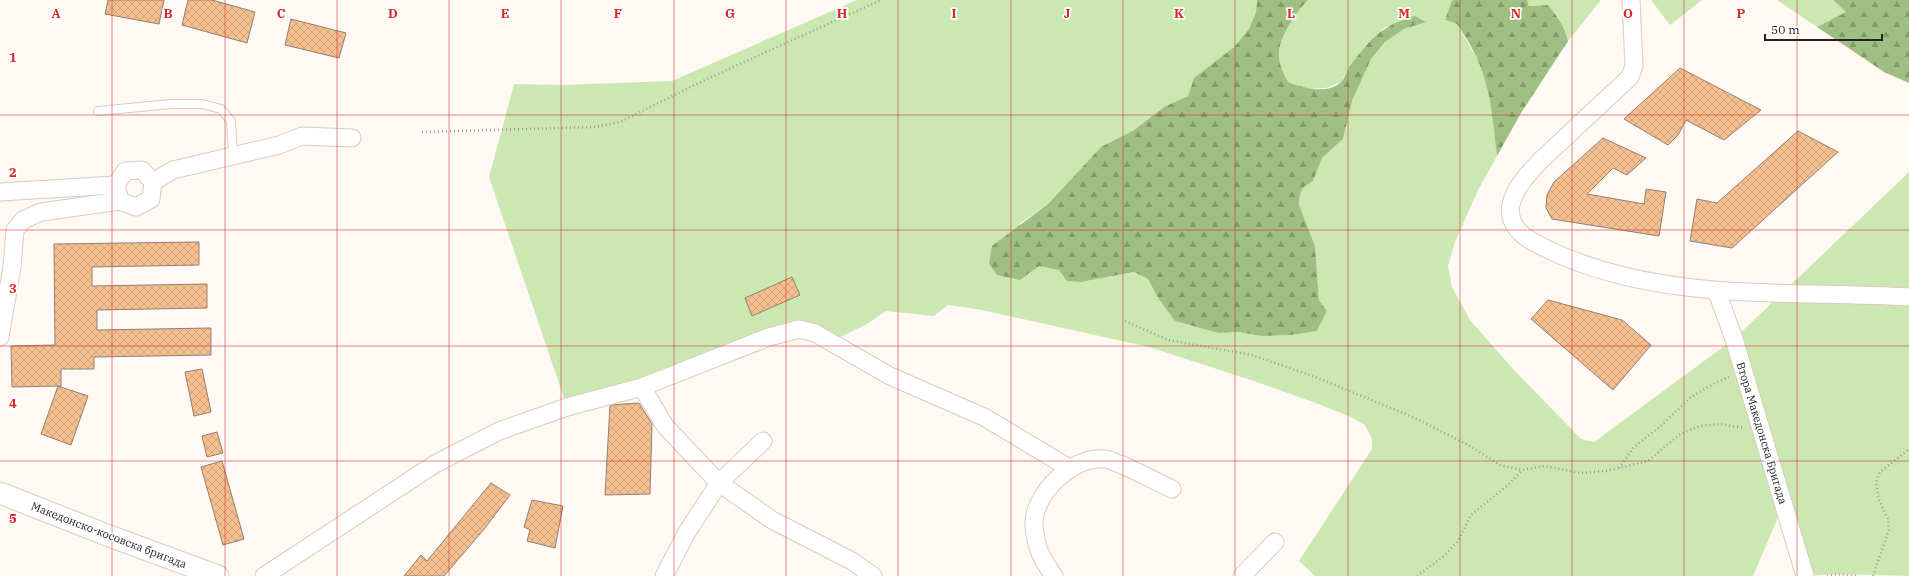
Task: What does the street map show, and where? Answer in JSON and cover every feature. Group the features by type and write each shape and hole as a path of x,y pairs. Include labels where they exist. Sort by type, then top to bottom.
{"street":[{"path":"1632,0 1634,66 1630,77 1540,160 1528,174 1513,198 1510,209 1511,219 1516,228 1525,237 1561,256 1628,277 1717,292 1909,297"},
{"path":"153,182 173,170 279,145 302,136 352,138"},
{"path":"0,192 118,193 136,207 151,199 153,182 142,170 126,171 118,193"},
{"path":"0,337 12,267 15,230 23,220 41,212 118,193"},
{"name":"Втора Македонска Бригада","path":"1717,292 1762,430 1805,576"},
{"path":"264,576 435,464 499,431 567,407 642,387 769,337 788,331 808,330 890,376 984,417 1069,468"},
{"path":"642,387 665,426 719,484 772,520 852,561 873,576"},
{"path":"664,576 687,532 719,484 763,441"},
{"path":"1054,576 1040,556 1034,524 1038,506 1046,490 1069,468 1090,461 1106,459 1139,472 1172,489"},
{"name":"Македонско-косовска бригада","path":"0,492 112,537 218,576"},
{"path":"1242,576 1275,542"}],"lane":[{"path":"98,111 170,104 202,104 221,109 231,120 234,155"}],"path":[{"path":"422,132 595,127 620,122 708,78 881,0"},
{"path":"1125,321 1168,340 1252,355 1318,378 1415,418 1468,445 1500,465 1522,470 1544,466 1581,473 1619,468 1648,461 1680,434 1700,426 1720,424 1762,430"},
{"path":"1619,468 1634,447 1662,425 1691,397 1715,383 1743,371"},
{"path":"1873,576 1889,530 1888,519 1879,500 1876,482 1880,472 1909,449"},
{"path":"1417,576 1444,556 1458,541 1471,515 1509,484 1522,470"},
{"path":"1827,576 1837,574 1859,576"}],"green space":[{"path":"857,0 1257,0 1256,12 1249,29 1234,47 1194,78 1188,96 1164,107 1134,130 1101,147 1048,204 1019,224 1039,266 1059,270 1081,282 1134,272 1148,279 1158,298 1175,321 1217,333 1238,332 1261,336 1291,335 1317,331 1327,311 1319,300 1315,246 1299,205 1300,194 1304,187 1313,181 1322,158 1343,139 1352,101 1371,59 1385,42 1404,29 1426,22 1385,27 1365,46 1341,82 1326,88 1307,89 1288,82 1280,64 1279,56 1280,46 1286,31 1308,0 1452,0 1445,20 1457,24 1484,71 1493,110 1497,156 1478,190 1455,242 1448,266 1452,287 1470,320 1513,369 1581,439 1594,442 1734,339 1909,172 1909,576 1837,574 1805,576 1784,503 1753,576 1315,576 1299,561 1372,449 1372,439 1365,425 1349,416 1313,402 1149,347 982,310 948,305 934,316 886,311 867,324 830,342 808,330 567,407 489,177 514,84 560,85 672,81"},
{"path":"1257,0 1308,0 1294,17 1282,39 1279,60 1288,82 1315,89 1329,88 1341,82 1350,66 1364,48 1385,29 1415,16 1426,22 1404,29 1385,42 1371,59 1352,101 1343,139 1322,158 1313,181 1304,187 1300,194 1299,205 1315,246 1319,300 1327,311 1317,331 1291,335 1261,336 1238,332 1218,333 1175,321 1158,298 1148,279 1134,272 1081,282 1067,281 1059,270 1039,266 1020,280 997,275 989,264 992,246 1048,204 1101,147 1134,130 1164,107 1188,96 1194,78 1234,47 1249,29 1256,12"},
{"path":"1452,0 1527,0 1529,6 1548,5 1555,13 1565,31 1568,41 1521,113 1497,156 1493,119 1483,72 1468,41 1457,24 1445,20"},
{"path":"1527,0 1601,0 1568,41 1558,16 1548,5 1529,6"},
{"path":"1651,0 1702,0 1670,25"},
{"path":"1777,0 1833,0 1847,12 1817,27"},
{"path":"1833,0 1909,0 1909,83 1884,72 1817,27 1846,12"}],"building":[{"path":"108,0 164,0 159,24 105,14"},
{"path":"188,0 212,0 255,12 247,43 182,25"},
{"path":"291,19 346,33 339,58 285,45"},
{"path":"1680,68 1761,110 1724,140 1686,120 1678,135 1668,145 1624,119"},
{"path":"1798,131 1838,152 1732,248 1690,241 1697,199 1717,203"},
{"path":"1603,138 1646,158 1627,175 1613,168 1587,194 1644,204 1646,189 1666,192 1659,236 1552,219 1546,208 1547,195 1554,182"},
{"path":"199,242 199,265 92,267 92,286 207,284 207,308 97,310 97,330 211,328 211,355 94,357 94,369 61,369 61,386 12,387 11,346 55,345 54,244"},
{"path":"792,277 800,295 752,316 745,298"},
{"path":"1548,300 1622,320 1651,345 1613,390 1531,319"},
{"path":"202,369 211,412 194,416 185,372"},
{"path":"58,386 88,396 71,445 41,434"},
{"path":"639,403 652,424 650,494 605,495 610,405"},
{"path":"217,432 223,453 207,457 202,436"},
{"path":"222,461 244,539 223,545 201,467"},
{"path":"491,483 510,495 485,528 444,576 404,576 421,555 427,561"},
{"path":"532,500 563,506 555,548 527,541 530,530 524,527"}]}
